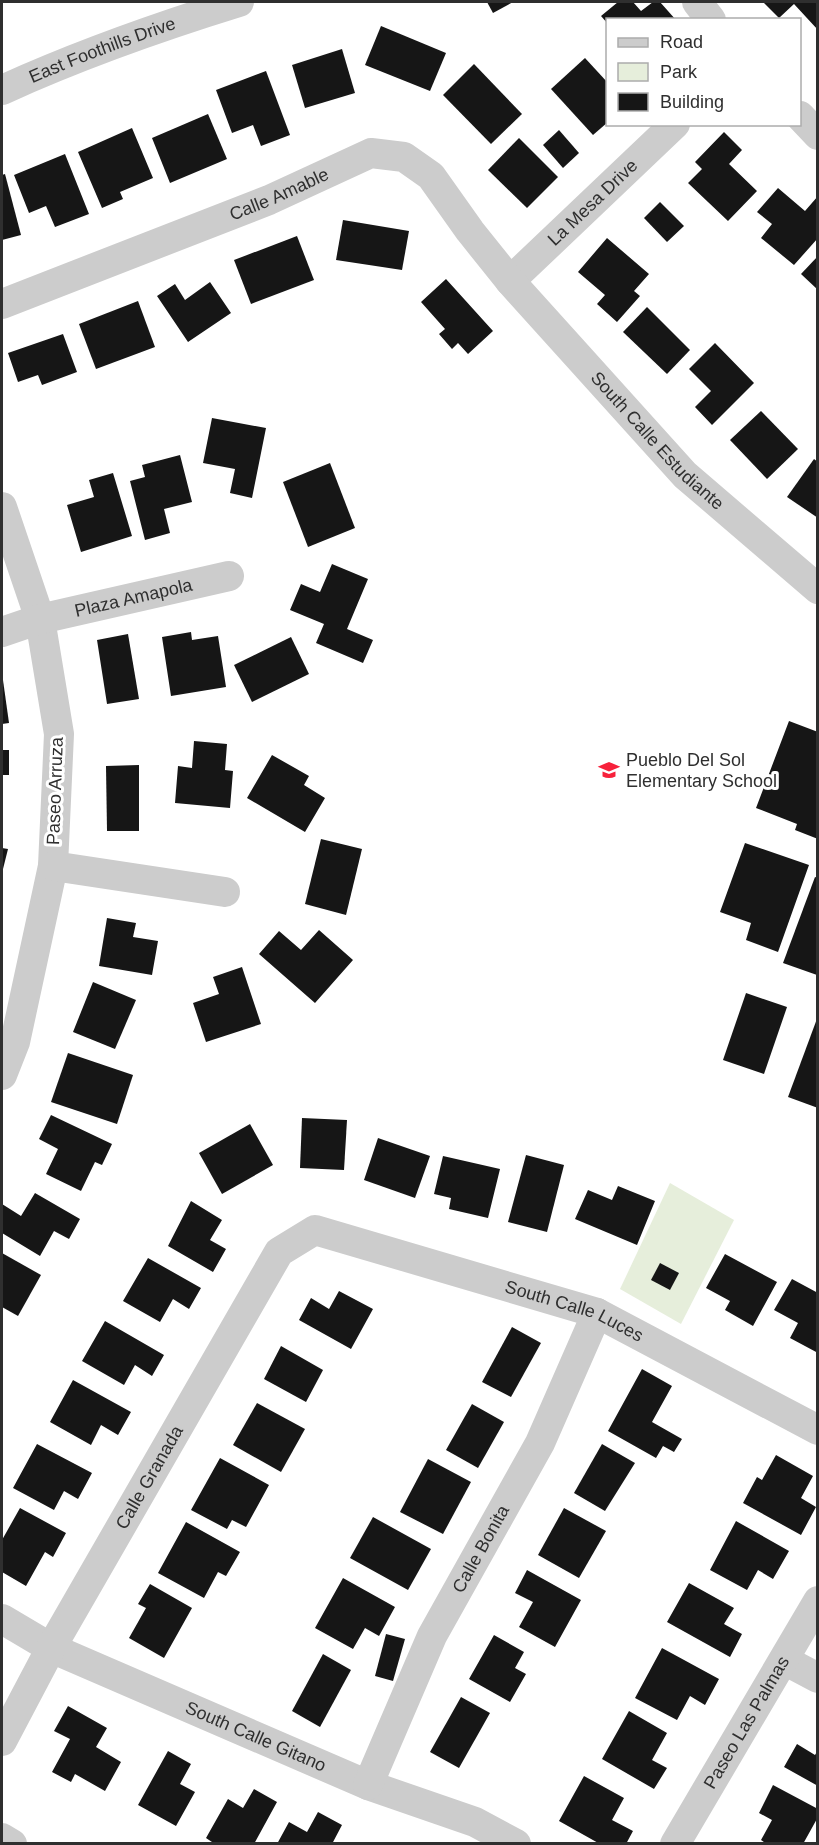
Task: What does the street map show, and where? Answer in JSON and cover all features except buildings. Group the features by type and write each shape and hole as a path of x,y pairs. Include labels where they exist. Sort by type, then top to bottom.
{"street":[{"name":"East Foothills Drive","path":"2,90 172,11 239,2"},
{"path":"697,2 709,18"},
{"path":"801,117 818,135"},
{"name":"La Mesa Drive","path":"510,281 673,126"},
{"name":"Calle Amable","path":"2,304 269,200 372,153 404,157 431,176 470,231 510,281"},
{"name":"South Calle Estudiante","path":"510,281 685,475 818,589"},
{"name":"Paseo Arruza","path":"2,507 40,619 58,734 53,866 15,1042 2,1075"},
{"name":"Plaza Amapola","path":"2,632 40,619 229,576"},
{"path":"53,866 225,892"},
{"name":"South Calle Luces","path":"315,1230 597,1313 818,1430"},
{"name":"Calle Granada","path":"2,1741 51,1648 279,1252 315,1230"},
{"name":"Calle Bonita","path":"368,1785 432,1635 540,1443 597,1313"},
{"name":"Paseo Las Palmas","path":"675,1844 818,1601"},
{"name":"South Calle Gitano","path":"2,1619 51,1648 368,1785 475,1822 516,1844"},
{"path":"784,1660 818,1678"},
{"path":"2,1838 12,1844"}],"green space":[{"path":"670,1183 734,1220 681,1324 620,1289"}],"place":[{"name":"Pueblo Del Sol Elementary School","path":"609,770"}]}
